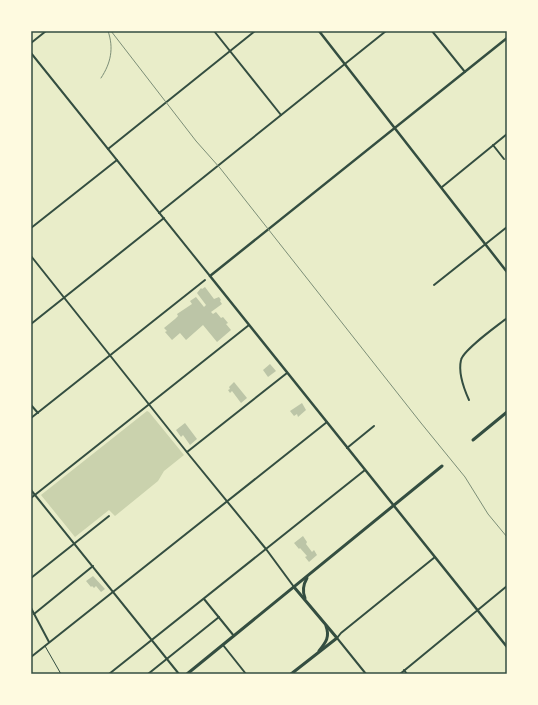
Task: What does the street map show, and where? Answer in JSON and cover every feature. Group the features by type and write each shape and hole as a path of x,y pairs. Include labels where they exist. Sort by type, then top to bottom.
{"main road":[{"path":"473,440 507,412"},
{"path":"187,674 442,466"},
{"path":"307,601 303,593 304,586 309,575"},
{"path":"291,674 337,638 294,587"},
{"path":"316,654 327,640 328,633 325,622"}],"street":[{"path":"31,43 46,31"},
{"path":"214,31 281,115"},
{"path":"108,149 254,31"},
{"path":"319,31 507,272"},
{"path":"159,213 386,31"},
{"path":"432,31 465,72"},
{"path":"210,276 507,38"},
{"path":"31,53 507,647"},
{"path":"442,187 507,134"},
{"path":"493,145 504,159"},
{"path":"31,228 117,160"},
{"path":"31,324 164,218"},
{"path":"434,285 507,227"},
{"path":"31,256 266,549 294,587"},
{"path":"31,418 205,280"},
{"path":"469,400 461,371 461,359 463,355 507,318"},
{"path":"31,498 249,325"},
{"path":"187,452 288,373"},
{"path":"31,405 38,413"},
{"path":"31,657 327,422"},
{"path":"347,448 374,426"},
{"path":"109,674 365,470"},
{"path":"31,490 180,674"},
{"path":"31,578 109,516"},
{"path":"366,674 337,638 435,557"},
{"path":"34,614 94,566"},
{"path":"400,674 507,586"},
{"path":"204,598 234,636"},
{"path":"31,608 49,642"},
{"path":"148,674 219,617"},
{"path":"223,645 246,674"},
{"path":"404,670 407,674"}],"lane":[{"path":"45,646 61,674"}],"green space":[{"path":"147,411 184,455 164,471 158,481 115,516 109,510 75,537 41,495"}],"building":[{"path":"205,287 214,299 219,297 222,304 211,312 213,314 216,312 221,318 223,317 231,330 217,342 203,325 186,340 180,333 172,340 165,332 167,331 164,328 178,316 177,314 192,304 190,301 196,297 204,307 206,305 197,293 201,288 202,289"},
{"path":"270,364 276,371 268,377 263,370"},
{"path":"234,382 247,398 241,403 232,391 230,393 228,390"},
{"path":"302,403 306,410 298,417 297,414 294,416 290,411"},
{"path":"185,423 197,439 190,445 183,435 181,437 176,430"},
{"path":"303,536 307,542 306,544 312,552 314,550 317,555 309,562 305,557 307,556 294,543"},
{"path":"93,576 105,589 101,592 96,586 94,588 92,586 91,587 86,581"}],"railway":[{"path":"101,78 107,67 111,49 108,31"},
{"path":"111,31 196,141 220,168 465,477 488,514 507,537"}]}
